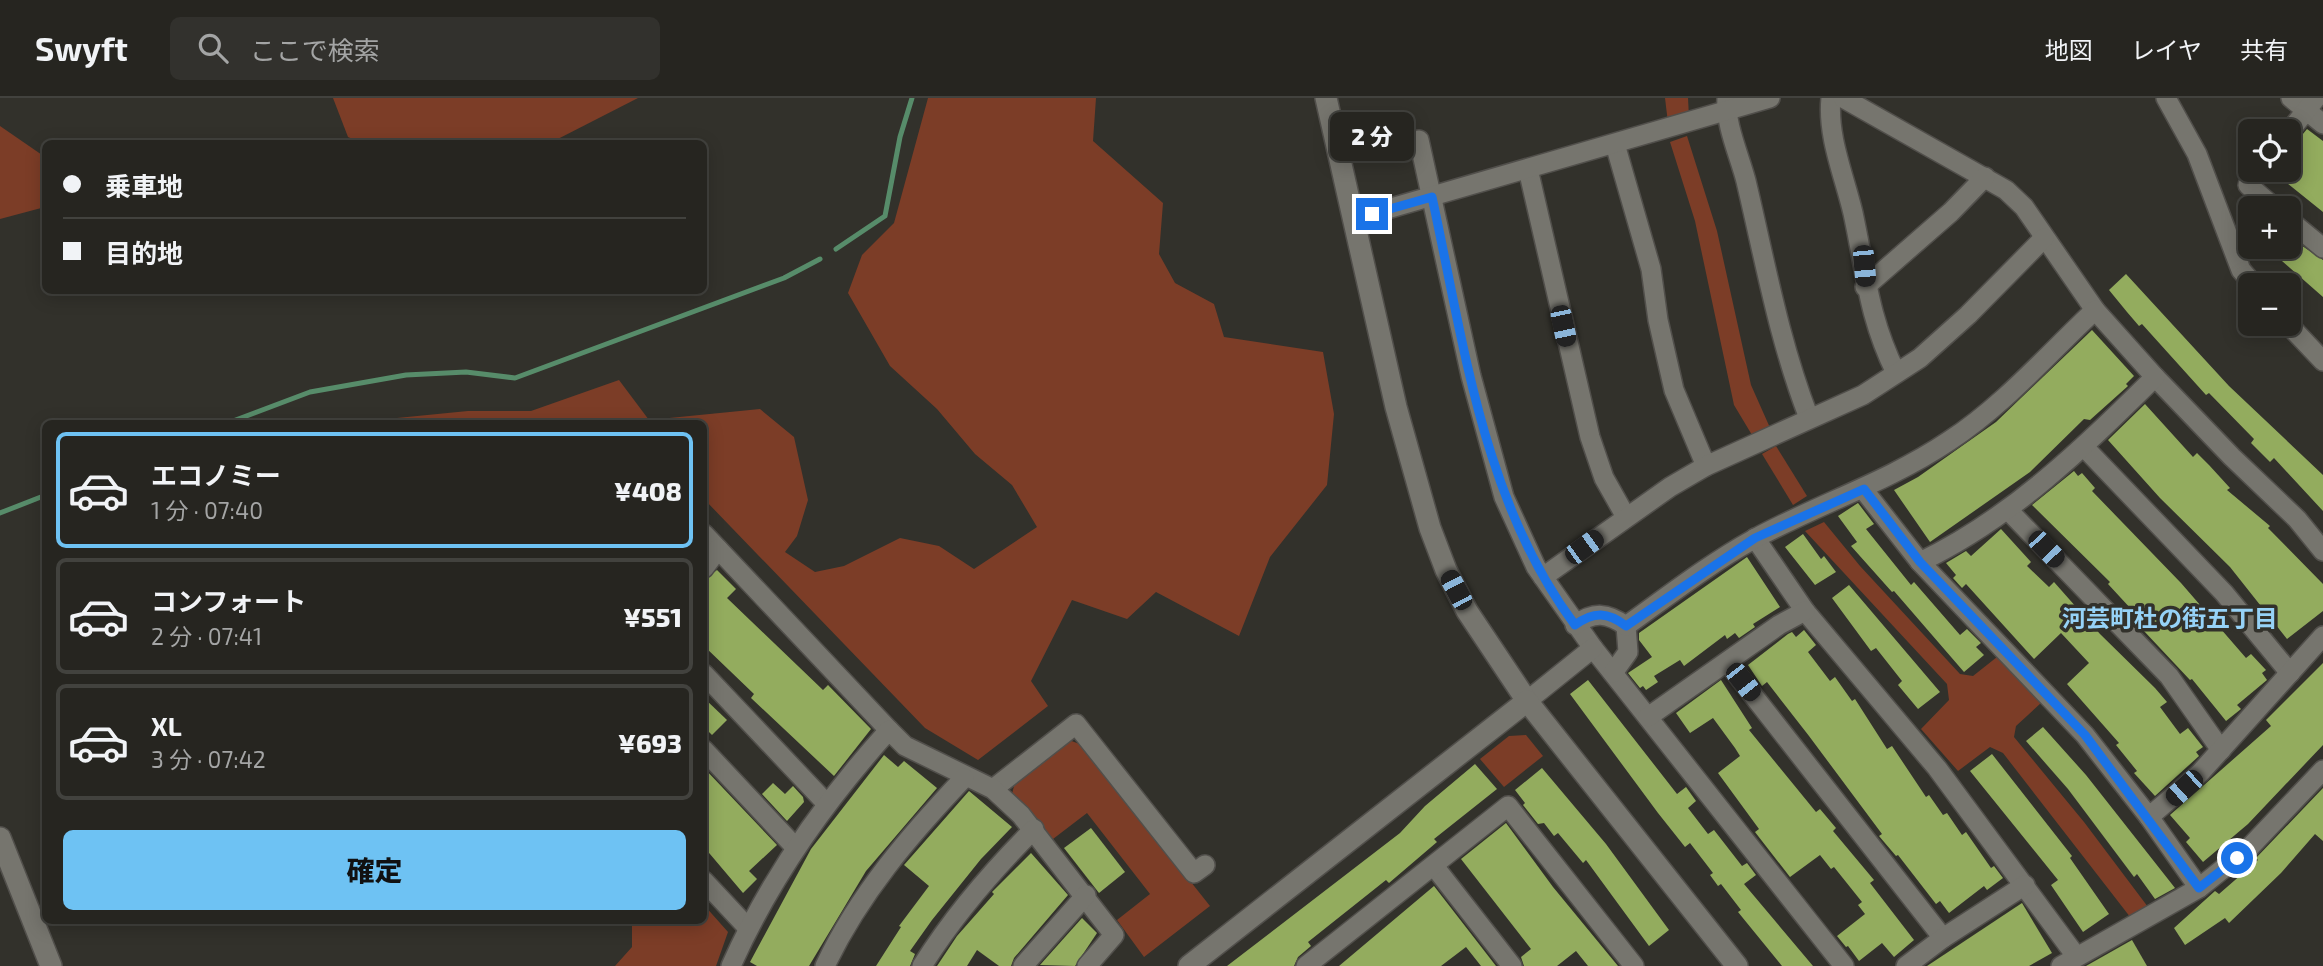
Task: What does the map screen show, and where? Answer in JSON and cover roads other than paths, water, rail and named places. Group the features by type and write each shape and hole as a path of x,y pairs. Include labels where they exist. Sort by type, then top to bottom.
{"street":[{"path":"1326,98 1413,476 1446,570 1467,611 1527,701 1737,966"},
{"path":"1353,219 1615,144 1726,105 1770,98"},
{"path":"1830,98 1829,120 1853,214 1865,287 1875,328 1896,373"},
{"path":"1843,98 1985,177 2024,207 2095,310 2232,457 2297,519 2323,551"},
{"path":"2166,98 2197,154 2244,273"},
{"path":"2296,119 2304,102 2323,124"},
{"path":"1726,105 1783,344 1809,418"},
{"path":"1419,140 1471,376 1504,496 1543,577 1592,648 1844,966"},
{"path":"1615,144 1651,269 1658,320 1674,390 1706,466"},
{"path":"1528,169 1590,436 1604,478 1626,517"},
{"path":"1865,287 1951,212 1985,177"},
{"path":"2251,182 2248,186 2260,196"},
{"path":"2301,230 2323,248"},
{"path":"1543,577 1626,517 1706,466 1863,395 1920,358 1968,315 2044,238"},
{"path":"1626,626 1755,538 1917,462 1966,429 2095,310"},
{"path":"2299,336 2323,361"},
{"path":"1920,562 1956,544 2008,510 2084,447 2155,377"},
{"path":"2084,447 2224,593 2290,673"},
{"path":"1864,489 1920,562 2085,735 2149,817 2199,888"},
{"path":"2008,510 2169,676 2221,750"},
{"path":"707,537 905,746 964,778 993,789 1034,829 1086,895 1114,936 1087,966"},
{"path":"1755,538 1805,611 1937,768 2025,885 2069,961 2199,888 2249,848 2323,770"},
{"path":"707,564 718,549"},
{"path":"1648,717 1805,611"},
{"path":"1575,625 1597,614 1615,617 1626,626 1628,653 1613,673"},
{"path":"2149,817 2200,773 2323,636"},
{"path":"1196,963 1592,648"},
{"path":"1727,662 1943,938"},
{"path":"707,677 827,804"},
{"path":"993,789 1076,724 1194,873 1205,864"},
{"path":"731,966 748,928 796,848 827,804 889,730"},
{"path":"707,753 796,848"},
{"path":"825,966 848,923 885,867 964,778"},
{"path":"1306,966 1508,806 1634,966"},
{"path":"922,966 944,931 997,866 1034,829"},
{"path":"0,838 51,966"},
{"path":"1434,866 1512,966"},
{"path":"707,884 748,928"},
{"path":"1906,966 1943,938 2025,885"},
{"path":"1023,966 1086,895"}],"waterway":[{"path":"836,249 885,216 900,137 912,98"},
{"path":"236,420 310,392 406,375 466,372 515,378 784,278 820,259"},
{"path":"0,513 42,497"}],"district":[{"name":"河芸町杜の街五丁目","path":"2170,619"}]}
